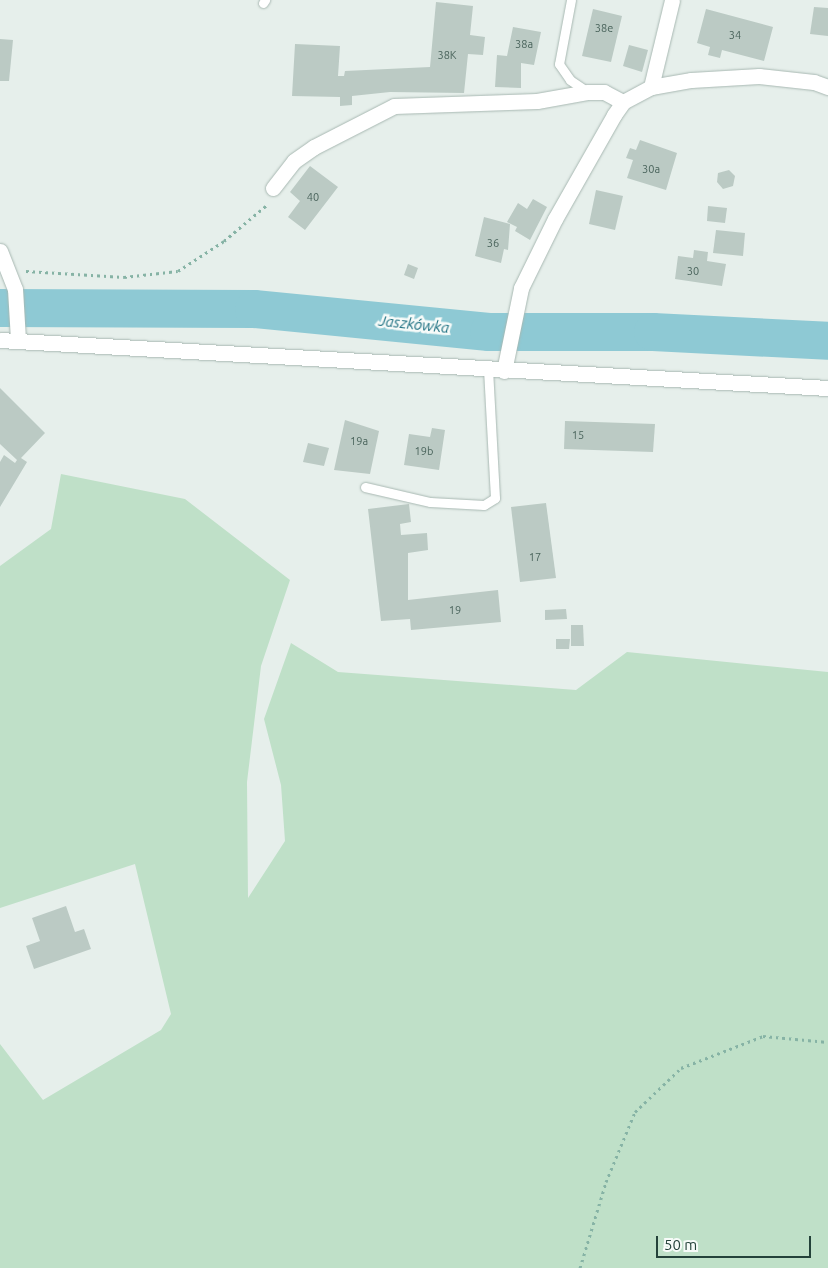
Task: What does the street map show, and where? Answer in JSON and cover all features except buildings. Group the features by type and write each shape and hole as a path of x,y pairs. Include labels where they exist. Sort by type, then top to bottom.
{"street":[{"path":"651,88 672,0"},
{"path":"504,371 513,316 521,288 555,219 622,102 651,88 691,80 759,76 814,82 828,87"},
{"path":"273,188 294,161 314,147 394,106 537,101 588,92 604,92 622,102"},
{"path":"0,251 15,289 17,332"},
{"path":"0,340 17,332 488,368 504,371 828,388"}],"lane":[{"path":"571,0 559,64 570,80 588,92"},
{"path":"364,487 430,502 484,505 495,498 488,368"}],"path":[{"path":"8,270 124,277 178,271 224,241 267,207 273,188"},
{"path":"580,1268 606,1182 635,1112 681,1068 762,1036 828,1042"}],"green space":[{"path":"61,474 185,499 290,580 261,666 247,782 248,898 285,841 281,785 264,719 291,643 338,672 576,690 627,652 828,672 828,1268 0,1268 0,1044 43,1100 161,1030 171,1014 135,864 0,908 0,566 51,529"}],"waterway":[{"name":"Jaszkówka","path":"0,308 254,309 489,332 653,332 828,341"}]}
